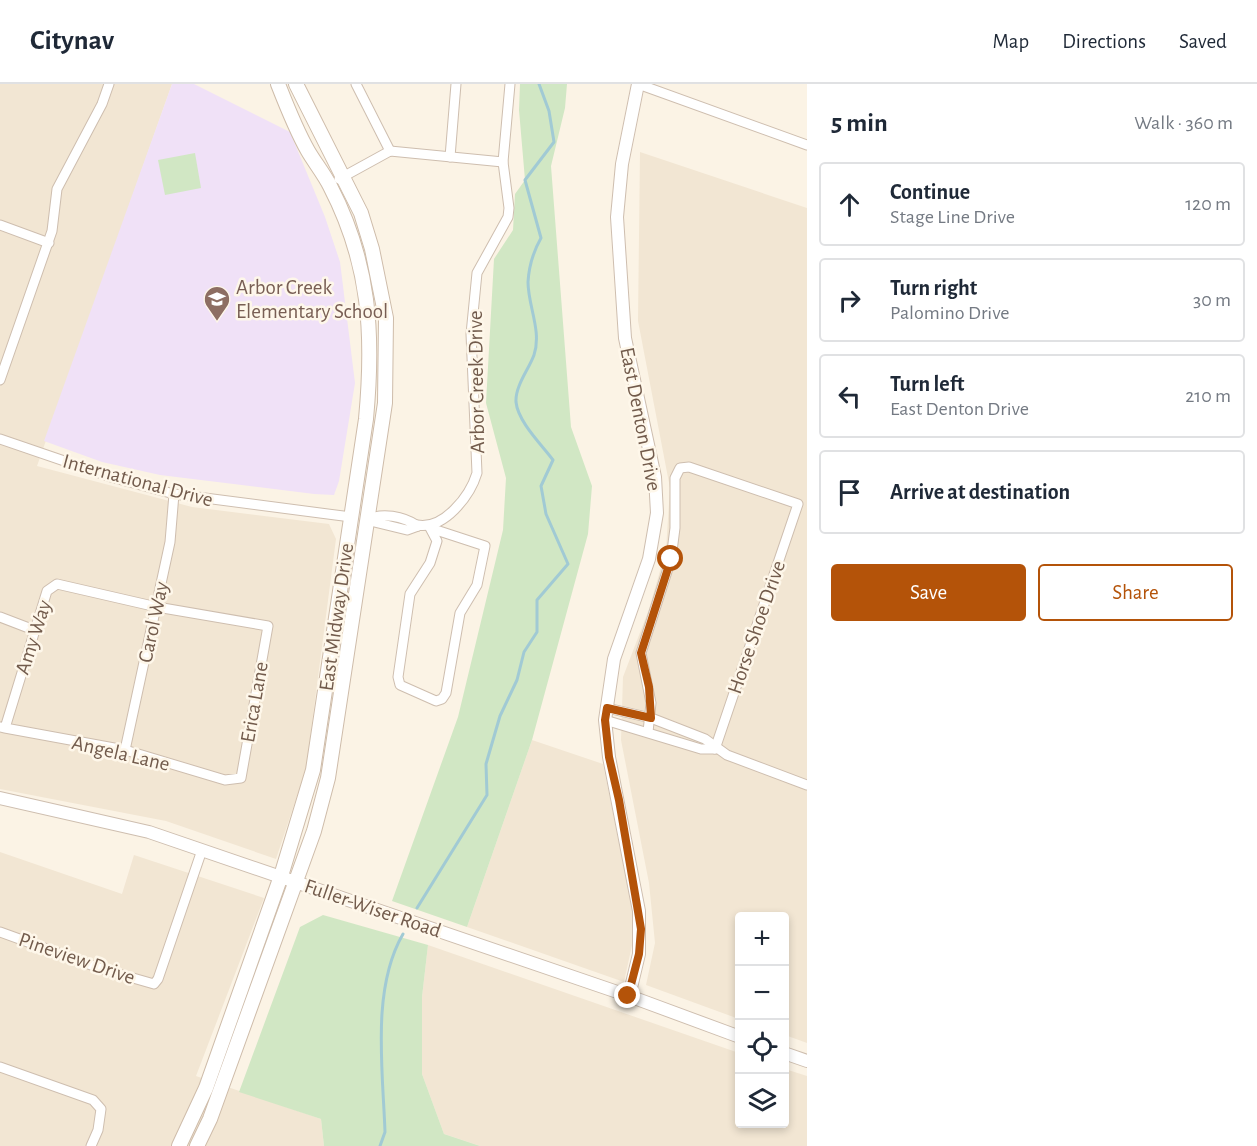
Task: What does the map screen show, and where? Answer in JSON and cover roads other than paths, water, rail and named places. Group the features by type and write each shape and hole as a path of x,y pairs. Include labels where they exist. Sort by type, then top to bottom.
{"main road":[{"name":"East Midway Drive","path":"179,1146 206,1088 281,876 313,770 366,419 371,366 371,331 367,295 355,246 330,185 308,150 278,84"},
{"name":"East Midway Drive","path":"201,1145 314,831 328,778 385,403 386,318 370,240 361,213 296,84"},
{"path":"351,517 366,520"}],"street":[{"path":"0,380 3,358 49,243 57,189 102,104 109,84"},
{"path":"356,84 390,150"},
{"path":"450,157 456,84"},
{"name":"Arbor Creek Drive","path":"431,527 464,498 472,488 477,473 471,334 477,273 508,218 509,208 502,162 510,84"},
{"path":"638,84 807,145"},
{"name":"East Denton Drive","path":"628,996 639,954 639,911 609,757 606,714 614,659 649,558 657,513 655,477 625,338 617,217 623,154 638,84"},
{"path":"330,185 390,150 502,162"},
{"path":"0,225 49,243"},
{"name":"International Drive","path":"0,440 111,477 174,494 351,517"},
{"name":"Horse Shoe Drive","path":"651,718 649,687 641,653 671,559 676,495 675,478 680,468 689,467 798,504 715,749"},
{"name":"Carol Way","path":"125,750 170,542 174,494"},
{"path":"366,520 407,530 417,525 431,527 485,546 477,585 460,613 446,693 442,699 436,701 400,685 398,677 411,594 430,563 437,541 431,527"},
{"name":"Amy Way","path":"3,728 47,591 57,584 157,607"},
{"name":"Erica Lane","path":"157,607 268,626 241,778"},
{"path":"0,617 34,630"},
{"path":"606,714 651,718 705,739 715,749"},
{"path":"606,714 648,732 701,748 715,749 806,783"},
{"path":"648,732 651,718"},
{"name":"Angela Lane","path":"3,728 125,750 225,780 241,778"},
{"name":"Fuller-Wiser Road","path":"0,798 149,832 628,996 735,1036"},
{"name":"Pineview Drive","path":"0,932 105,970 154,984 158,979 202,850"},
{"path":"789,1055 807,1061"},
{"path":"0,1067 93,1100 101,1109 98,1130 91,1146"}],"waterway":[{"path":"417,908 487,795 486,764 500,716 517,680 524,652 537,632 537,600 568,564 546,514 541,486 553,460 531,433 521,417 516,402 518,390 536,346 536,328 528,282 532,259 541,238 525,180 554,142 549,111 539,84"},
{"path":"380,1146 385,1132 381,1057 383,1005 386,980 403,934"}],"place":[{"name":"Arbor Creek Elementary School","path":"217,322"}]}
